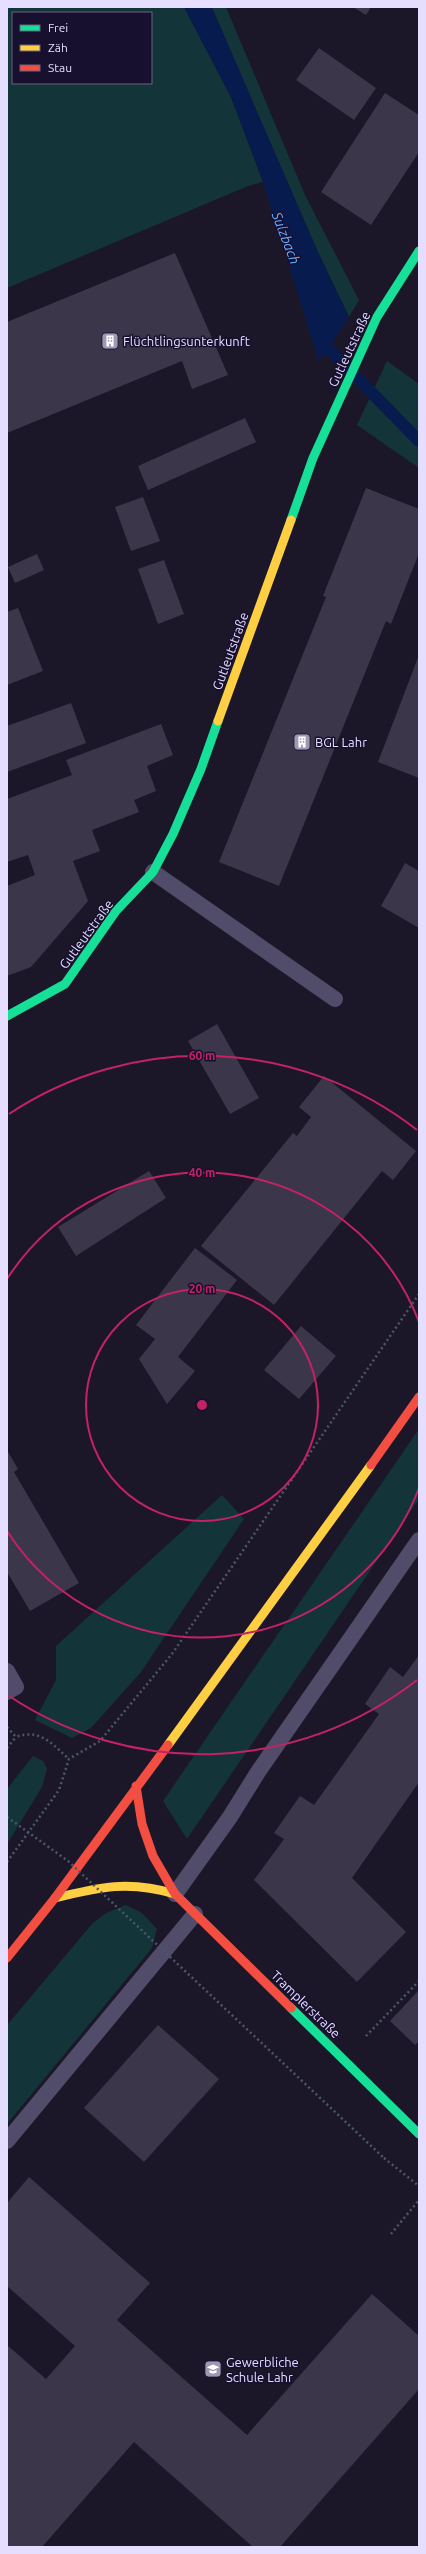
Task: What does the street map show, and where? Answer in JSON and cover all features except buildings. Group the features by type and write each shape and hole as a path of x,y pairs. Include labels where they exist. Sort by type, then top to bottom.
{"street":[{"name":"Gutleutstraße","path":"7,1016 66,984 116,911 153,872 173,834 201,769 313,458 377,317 419,251"},
{"path":"7,1958 55,1898 136,1786 209,1690 419,1397"},
{"path":"136,1786 142,1824 153,1856 175,1894"},
{"path":"55,1898 114,1883 149,1884 175,1894"},
{"name":"Tramplerstraße","path":"175,1894 419,2134"}],"lane":[{"path":"153,872 336,999"},
{"path":"175,1894 230,1817 258,1772 419,1540"},
{"path":"7,1671 16,1687 7,1692"},
{"path":"7,2141 195,1914"}],"path":[{"path":"7,1862 59,1790 69,1760 100,1741 172,1654 419,1294"},
{"path":"7,1727 16,1737"},
{"path":"7,1748 16,1737 28,1732 46,1739 69,1760"},
{"path":"7,1817 68,1861 384,2158 419,2186"},
{"path":"344,2059 419,1981"},
{"path":"391,2234 419,2200"}],"green space":[{"path":"7,7 184,7 231,97 263,182 248,186 7,288"},
{"path":"211,7 226,7 305,195 359,300 349,317 317,250"},
{"path":"387,361 419,384 419,468 357,425"},
{"path":"419,1429 419,1499 187,1839 163,1801"},
{"path":"222,1495 244,1519 141,1672 91,1728 72,1738 35,1720 56,1680 56,1646"},
{"path":"33,1756 43,1761 47,1769 42,1787 7,1844 7,1789"},
{"path":"126,1905 142,1913 157,1929 152,1948 7,2124 7,2025 92,1924 106,1913"}],"water":[{"path":"184,7 211,7 214,12 317,250 349,317 319,362 263,182 231,97"}],"waterway":[{"name":"Sulzbach","path":"323,335 329,349 419,441"}],"traffic: fast":[{"path":"291,520 313,458 377,317 419,251"},
{"path":"7,1016 65,984 116,911 153,872 173,834 201,769 218,721"},
{"path":"291,2008 419,2134"}],"traffic: slow":[{"path":"218,721 291,520"},
{"path":"168,1745 371,1465"},
{"path":"55,1898 101,1888 129,1886 143,1887 175,1894"}],"traffic: jam":[{"path":"371,1465 419,1397"},
{"path":"7,1958 55,1898 168,1745"},
{"path":"136,1786 142,1824 153,1856 175,1894"},
{"path":"175,1894 291,2008"}],"place":[{"name":"Flüchtlingsunterkunft","path":"110,341"},
{"name":"BGL Lahr","path":"302,742"},
{"name":"Gewerbliche Schule Lahr","path":"213,2369"}]}
